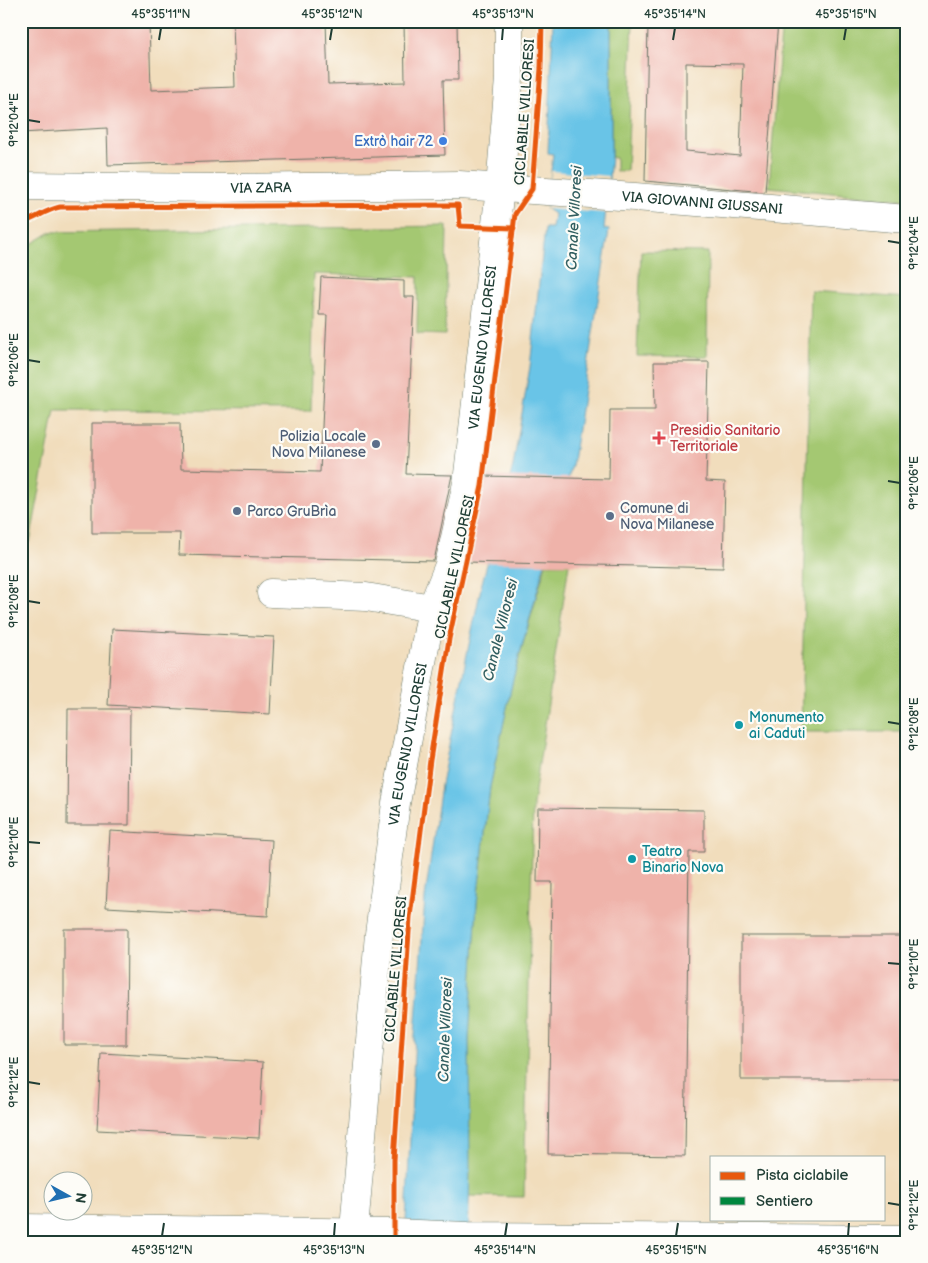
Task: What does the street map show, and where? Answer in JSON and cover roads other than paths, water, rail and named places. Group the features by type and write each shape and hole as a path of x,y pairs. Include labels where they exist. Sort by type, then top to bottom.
{"street":[{"name":"VIA EUGENIO VILLORESI","path":"353,1237 379,934 396,804 432,608 449,565 467,483 500,188 509,79 509,21"},
{"name":"VIA ZARA","path":"21,186 222,188 459,185 500,188"},
{"name":"VIA GIOVANNI GIUSSANI","path":"500,188 907,219"},
{"path":"271,593 366,597 432,608"},
{"path":"21,1228 353,1237 406,1233 468,1236 907,1239"}],"water":[{"name":"Canale Villoresi","path":"553,21 611,21 611,157 604,229 609,230 573,461 513,679 490,787 477,903 469,1039 470,1169 468,1242 405,1242 415,1035 425,898 441,785 482,583 513,466 530,367 545,228 552,228 554,214 547,209 553,154 548,153"}],"place":[{"name":"Extrò hair 72","path":"443,141"},
{"name":"Presidio Sanitario Territoriale","path":"659,438"},
{"name":"Polizia Locale Nova Milanese","path":"376,444"},
{"name":"Parco GruBrìa","path":"237,511"},
{"name":"Comune di Nova Milanese","path":"610,516"},
{"name":"Monumento ai Caduti","path":"739,725"},
{"name":"Teatro Binario Nova","path":"632,859"}]}
